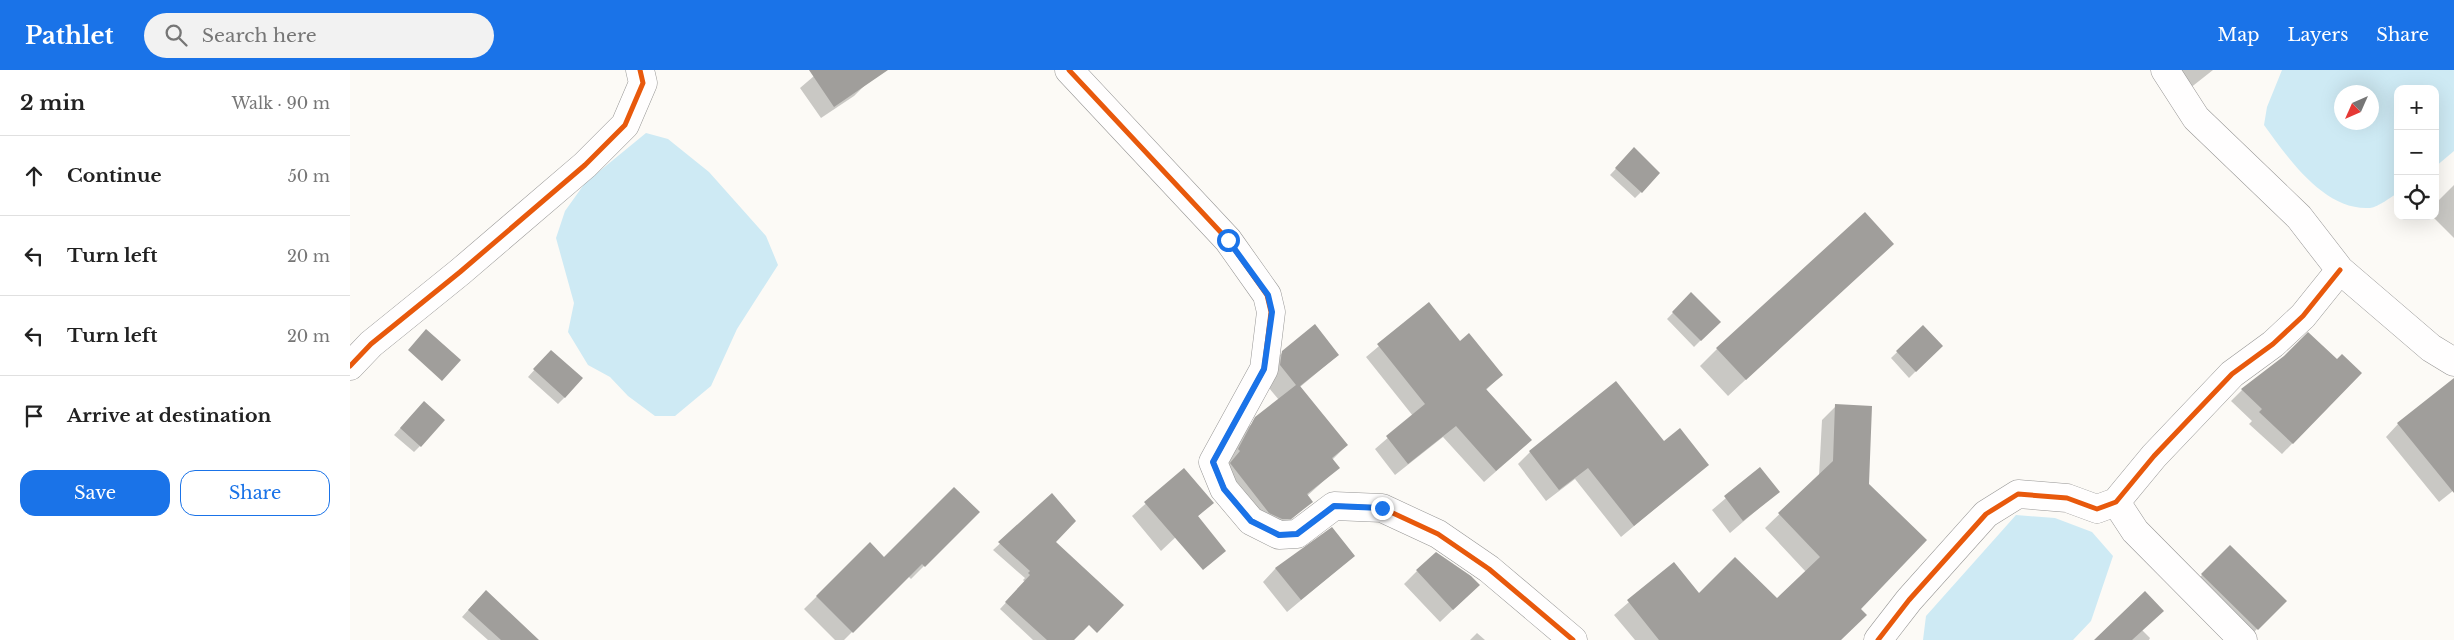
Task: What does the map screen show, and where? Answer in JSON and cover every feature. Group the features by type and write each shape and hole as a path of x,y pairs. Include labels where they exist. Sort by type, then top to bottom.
{"street":[{"path":"350,366 371,344 460,272 585,165 625,125 643,83 640,70"},
{"path":"1069,70 1228,240 1268,295 1272,312 1264,369 1213,462 1224,489 1251,521 1279,535 1297,534 1334,506 1382,508 1438,534 1489,568 1573,640"},
{"path":"2165,70 2196,118 2299,217 2340,270 2431,348 2454,362"},
{"path":"1878,640 1909,600 1986,514 2018,494 2066,498 2097,509 2116,502 2154,456 2232,374 2273,344 2304,316 2340,270"},
{"path":"2116,502 2135,531 2243,640"}],"water":[{"path":"2282,70 2454,70 2454,151 2439,164 2439,85 2394,85 2394,196 2381,204 2370,208 2353,207 2337,201 2323,192 2296,167 2264,125 2267,107"},
{"path":"646,133 668,139 709,172 766,236 778,265 737,329 711,386 675,416 655,416 628,396 610,377 588,365 568,332 574,303 556,238 565,211 585,183"},
{"path":"2016,515 2055,518 2092,532 2113,556 2091,621 2073,640 1923,640 1926,616"}],"building":[{"path":"809,70 888,70 834,107"},
{"path":"1634,147 1660,173 1642,193 1615,168"},
{"path":"1865,212 1894,244 1746,380 1716,348"},
{"path":"1691,292 1721,322 1701,341 1672,312"},
{"path":"1429,302 1460,341 1469,333 1503,375 1486,389 1532,440 1496,471 1456,426 1408,464 1386,436 1425,404 1377,344"},
{"path":"1315,324 1339,355 1300,386 1348,445 1332,458 1340,468 1307,494 1313,502 1291,519 1282,519 1269,513 1230,463 1240,451 1238,449 1255,417 1296,385 1280,365 1282,351"},
{"path":"1923,325 1943,346 1916,372 1896,351"},
{"path":"426,329 461,360 442,381 408,350"},
{"path":"2308,332 2337,359 2342,354 2362,373 2293,444 2259,412 2262,409 2241,389 2284,356"},
{"path":"551,350 583,378 565,398 533,369"},
{"path":"2454,378 2454,493 2397,423"},
{"path":"1616,381 1664,441 1680,428 1709,465 1634,526 1588,468 1559,490 1529,451"},
{"path":"424,401 445,420 421,447 400,428"},
{"path":"1835,404 1872,406 1869,484 1927,540 1861,609 1867,615 1841,640 1659,640 1627,600 1674,562 1699,593 1735,557 1777,598 1820,557 1778,513 1833,461"},
{"path":"1760,467 1780,492 1743,521 1724,496"},
{"path":"1184,468 1214,503 1198,516 1226,551 1203,570 1144,502"},
{"path":"954,487 980,512 925,567 922,564 853,633 816,596 870,542 884,557"},
{"path":"1052,493 1076,521 1056,542 1124,605 1097,633 1089,625 1074,640 1047,640 1005,602 1030,575 1028,573 1030,571 998,542"},
{"path":"1332,527 1355,556 1301,600 1275,568"},
{"path":"2230,545 2287,601 2258,630 2201,574"},
{"path":"1436,552 1471,576 1480,585 1453,610 1416,570"},
{"path":"486,590 539,640 501,640 468,610"},
{"path":"2145,591 2164,611 2132,640 2094,640"}],"cycle path":[{"path":"350,366 371,344 460,272 585,165 625,125 643,83 640,70"},
{"path":"1069,70 1228,240 1267,295 1271,312 1264,369 1213,462 1224,489 1251,521 1279,535 1297,534 1334,506 1382,508 1438,534 1489,569 1573,640"},
{"path":"1878,640 1909,600 1986,514 2018,494 2067,498 2097,509 2116,502 2154,456 2232,374 2273,344 2303,316 2340,270"}],"route":[{"path":"1228,240 1268,295 1272,312 1264,369 1213,462 1224,489 1251,521 1279,535 1297,534 1334,506 1382,508"}]}
